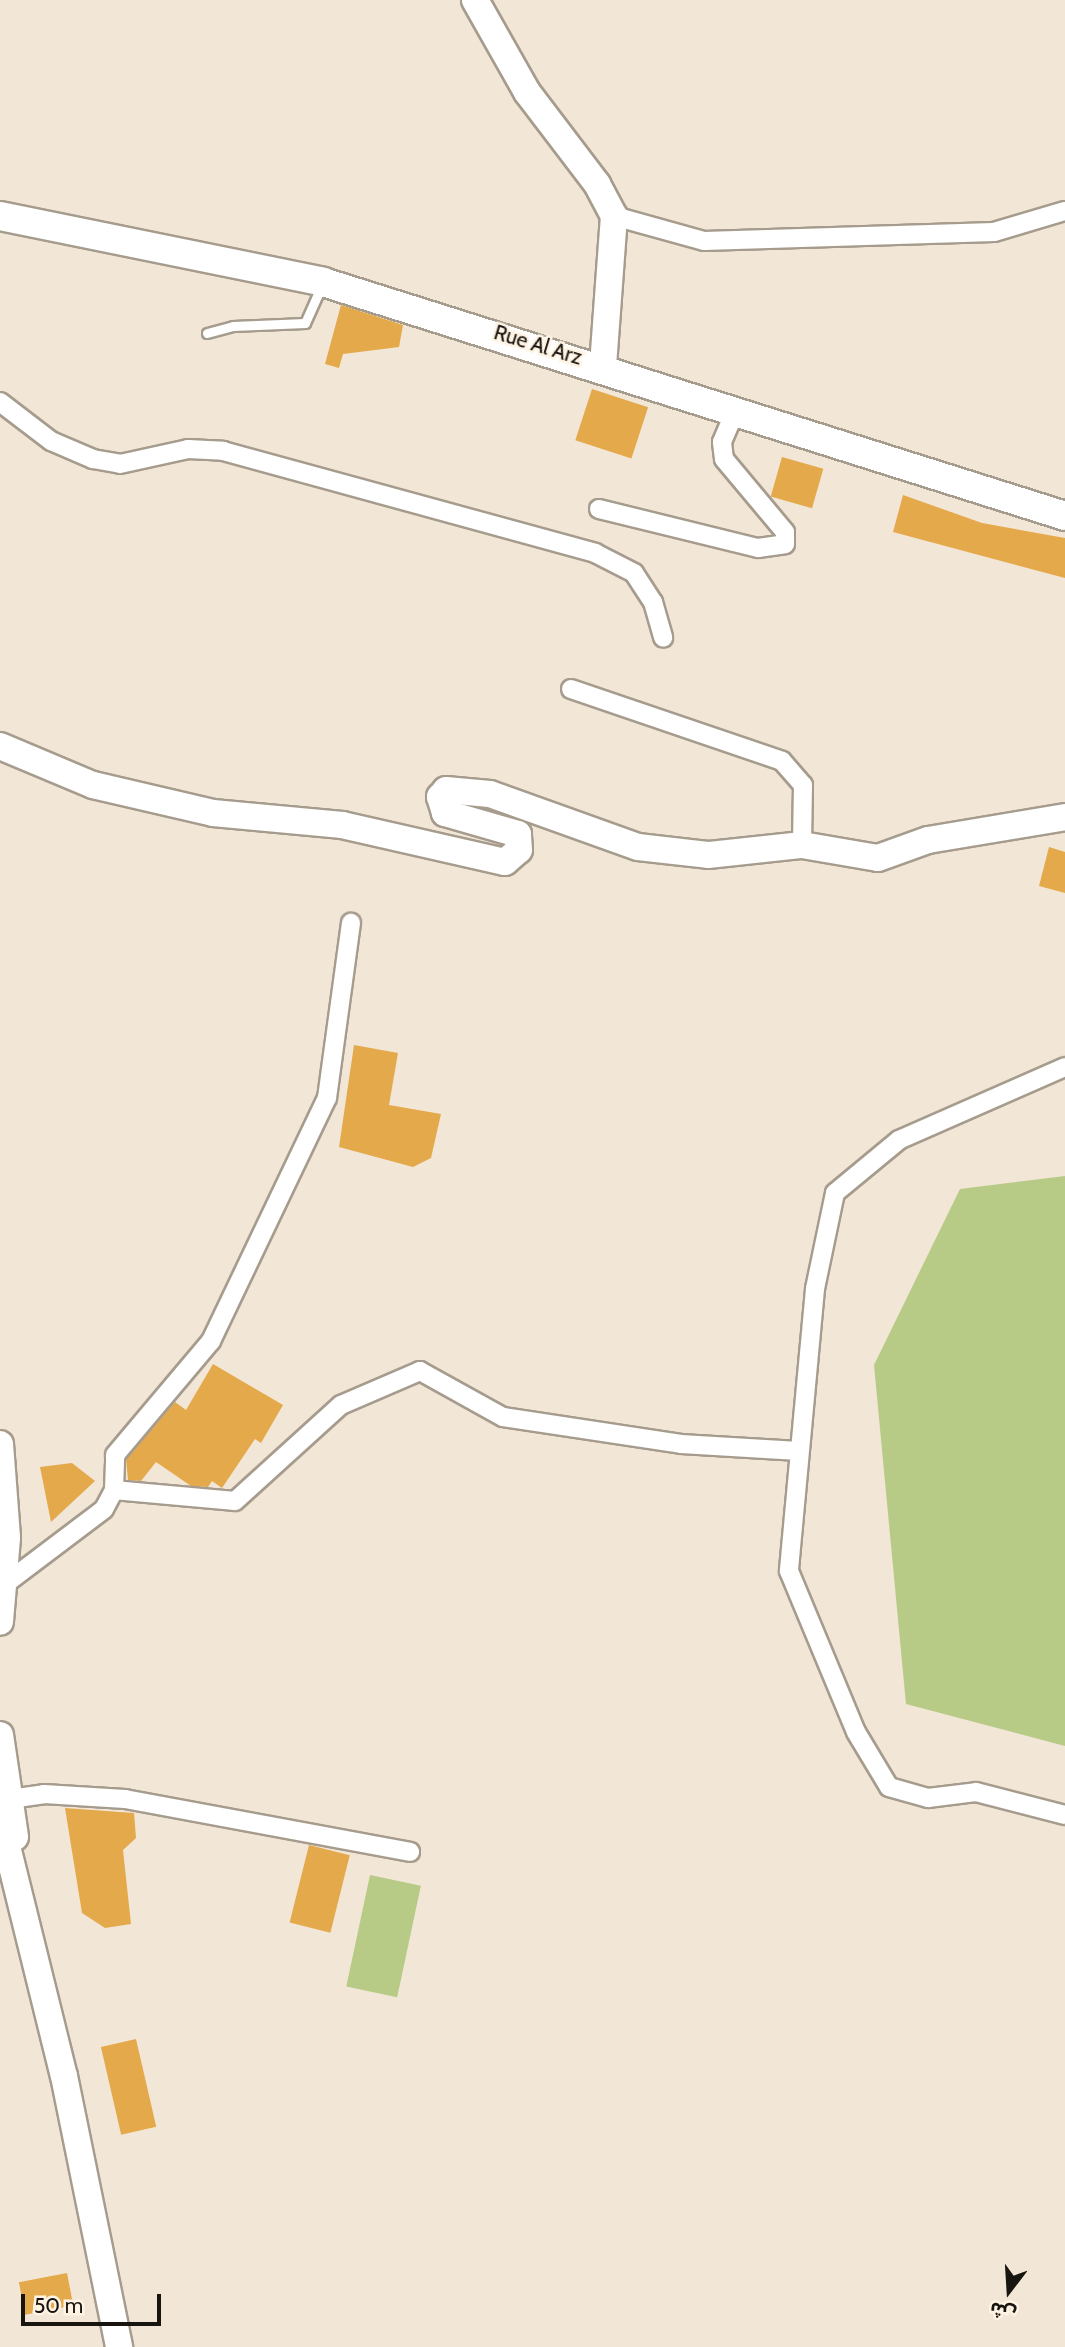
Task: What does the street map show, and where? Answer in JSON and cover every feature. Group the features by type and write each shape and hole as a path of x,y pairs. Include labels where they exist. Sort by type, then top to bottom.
{"main road":[{"name":"Rue Al Arz","path":"0,216 323,282 603,365 1065,516"}],"street":[{"path":"481,2 527,92 597,184 614,216 603,365"},
{"path":"614,216 704,241 994,232 1065,211"},
{"path":"0,402 51,441 93,459 120,464 188,449 223,451 595,553 634,573 656,609 663,638"},
{"path":"599,509 758,548 785,544 785,532 724,459 722,442 736,409"},
{"path":"571,690 782,761 803,785 802,845"},
{"path":"0,746 93,785 201,811 342,825 496,861 515,858 518,834 445,813 440,797 446,790 490,794 672,853 802,845 878,858 928,840 1065,817"},
{"path":"5,1584 94,1517 114,1490 115,1455 205,1352 320,1117 334,1068 351,923"},
{"path":"1065,1067 899,1140 835,1192 816,1289 809,1405 799,1451 789,1571 794,1589 856,1732 889,1787 928,1798 976,1792 1065,1815"},
{"path":"114,1490 235,1501 341,1405 420,1371 503,1417 681,1444 799,1451"},
{"path":"0,1444 5,1584 0,1622"},
{"path":"0,1735 5,1809 17,1873 119,2347"},
{"path":"5,1809 44,1794 124,1799 410,1852"}],"lane":[{"path":"208,334 305,323 323,282"}],"green space":[{"path":"1065,1176 1065,1746 906,1704 874,1365 960,1189"},
{"path":"370,1875 421,1886 397,1997 346,1987"}],"building":[{"path":"341,305 403,325 399,347 343,354 339,368 325,364"},
{"path":"592,389 648,407 631,459 575,440"},
{"path":"782,457 823,469 812,508 771,496"},
{"path":"903,495 982,523 1065,538 1065,578 893,532"},
{"path":"1049,847 1065,852 1065,893 1039,886"},
{"path":"354,1045 398,1053 389,1105 441,1114 431,1158 413,1167 339,1147"},
{"path":"213,1364 283,1405 261,1443 255,1439 222,1488 212,1481 208,1487 191,1486 156,1462 141,1481 128,1480 126,1459 175,1402 186,1410"},
{"path":"72,1463 95,1481 51,1522 40,1467"},
{"path":"65,1808 134,1813 136,1838 123,1850 131,1924 105,1928 82,1913"},
{"path":"309,1845 350,1855 330,1933 290,1923"},
{"path":"136,2039 156,2127 121,2135 101,2047"},
{"path":"67,2273 73,2305 25,2315 19,2282"}]}
